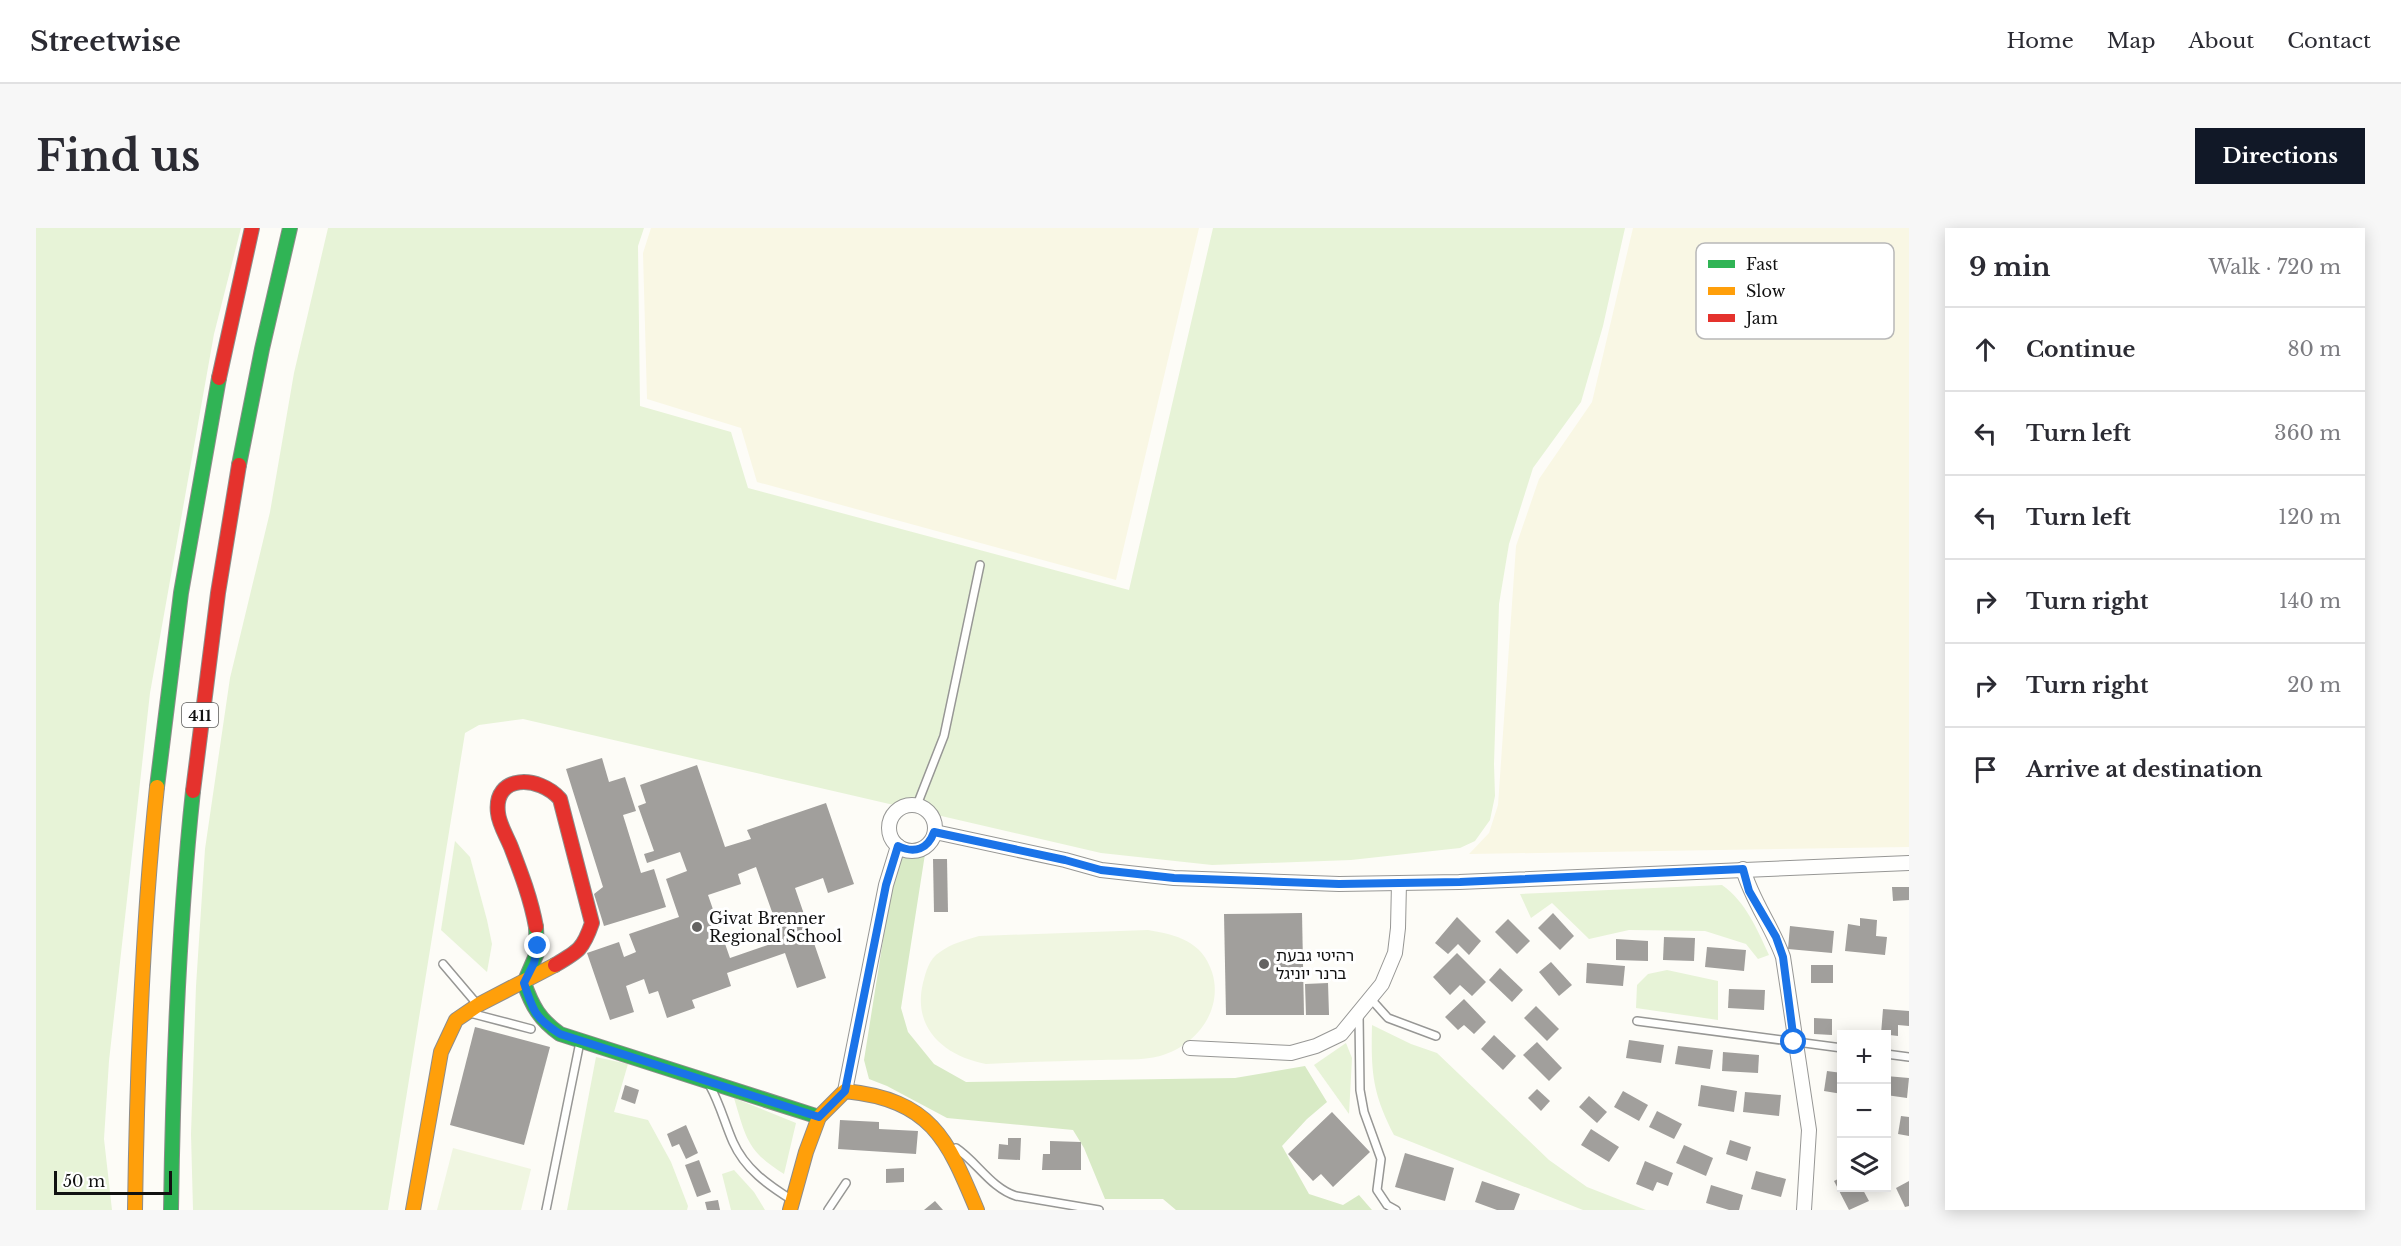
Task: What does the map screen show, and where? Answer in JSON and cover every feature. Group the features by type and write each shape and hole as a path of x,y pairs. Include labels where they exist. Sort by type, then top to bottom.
{"main road":[{"name":"411","path":"135,1210 137,1084 145,923 165,699 208,438 252,228"},
{"name":"411","path":"171,1210 173,1086 182,926 201,704 240,466 290,228"},
{"path":"413,1210 441,1052 456,1020 478,1005 524,983 576,953 585,943 592,923 560,799 553,789 540,781 524,780 510,787 499,799 498,814 535,922 538,946 534,963 524,983 533,1011 545,1024 560,1034 819,1117"},
{"path":"791,1205 819,1117 845,1091 884,1097 922,1118 947,1143 977,1210"}],"street":[{"path":"906,805 917,805 928,811 932,817 934,832 927,845 913,851 898,846 890,834 890,820 899,808 906,805"},
{"path":"934,832 1101,870 1174,878 1339,884 1909,863"},
{"path":"845,1091 886,885 898,846"},
{"path":"1743,869 1749,891 1776,937 1783,957 1809,1130 1804,1210"},
{"path":"1190,1048 1292,1053 1316,1046 1341,1034 1382,984 1395,952 1399,883"}],"lane":[{"path":"917,805 944,736 980,565"},
{"path":"443,964 478,1005"},
{"path":"1370,998 1388,1018 1436,1035"},
{"path":"466,1012 531,1029"},
{"path":"1359,1012 1360,1090 1364,1113 1381,1159 1377,1190 1387,1205 1396,1210"},
{"path":"1637,1021 1837,1047"},
{"path":"546,1210 580,1040"},
{"path":"1891,1055 1909,1057"},
{"path":"708,1081 734,1145 744,1160 763,1181 791,1205"},
{"path":"947,1143 969,1157 1005,1193 1099,1210"},
{"path":"828,1210 846,1183"}],"shaded area":[{"path":"651,228 1199,228 1116,580 757,482 741,428 647,399 643,253"},
{"path":"1633,228 1909,228 1909,847 1469,854 1489,833 1498,805 1516,546 1539,479 1592,402"}],"green space":[{"path":"36,228 241,228 214,334 150,693 109,1061 104,1139 112,1210 36,1210"},
{"path":"328,228 644,228 638,246 640,406 731,432 748,488 1129,590 1213,228 1625,228 1603,326 1581,402 1533,468 1509,544 1499,604 1495,796 1490,820 1475,841 1460,848 1351,860 1212,865 1101,853 523,719 479,725 465,733 388,1210 193,1210 191,1134 196,986 205,849 230,678 270,512 294,373"},
{"path":"455,841 470,857 487,920 492,944 487,972 441,930"},
{"path":"925,854 901,1008 908,1032 934,1064 966,1082 1235,1078 1305,1066 1327,1102 1307,1119 1282,1146 1309,1194 1343,1205 1359,1195 1372,1210 1176,1210 1163,1199 1105,1199 1084,1148 1073,1130 947,1118 869,1079 864,1060 891,890 903,855 912,858"},
{"path":"1722,885 1738,899 1769,955 1758,959 1746,944 1705,931 1629,930 1589,939 1552,903 1531,918 1520,894"},
{"path":"1148,930 1178,937 1195,946 1208,962 1215,986 1214,1000 1204,1024 1185,1044 1160,1056 1138,1059 986,1064 971,1060 945,1047 927,1026 922,1014 921,999 927,970 936,955 954,944 979,936"},
{"path":"1667,970 1718,981 1718,1020 1636,1008 1637,985 1648,974"},
{"path":"1372,1025 1411,1044 1437,1053 1549,1160 1587,1187 1646,1210 1583,1210 1394,1135 1381,1106 1374,1082"},
{"path":"1346,1043 1352,1058 1349,1114 1314,1065"},
{"path":"596,1057 628,1064 614,1112 648,1120 671,1162 688,1206 687,1210 567,1210"},
{"path":"734,1098 796,1123 784,1174 755,1150 745,1134"},
{"path":"453,1148 531,1169 521,1210 437,1210"},
{"path":"734,1170 754,1192 765,1210 731,1210 722,1174"}],"building":[{"path":"602,758 609,782 625,777 636,811 623,815 641,873 654,869 666,907 604,926 594,894 603,887 566,769"},
{"path":"697,765 725,847 751,839 747,830 826,803 854,884 828,893 823,878 795,888 826,978 797,988 785,953 727,973 731,986 692,1000 695,1008 667,1018 658,991 649,994 644,979 626,986 634,1012 610,1020 587,953 619,942 624,957 636,952 629,934 679,917 666,879 687,871 680,852 647,863 644,854 654,851 638,806 646,803 640,785","holes":["756,867 782,940 730,958 708,895 741,884 738,874"]},
{"path":"933,859 947,859 948,912 934,912"},
{"path":"1892,887 1909,887 1909,900 1893,901"},
{"name":"רהיטי גבעת ברנר יוניגל","path":"1302,913 1304,1015 1226,1015 1224,914"},
{"path":"1553,913 1574,936 1560,950 1538,928"},
{"path":"1457,917 1481,941 1469,955 1458,944 1448,954 1435,943"},
{"path":"1860,918 1877,920 1876,936 1887,937 1885,955 1845,951 1848,924 1860,926"},
{"path":"1508,919 1530,941 1517,954 1495,932"},
{"path":"1790,926 1834,931 1832,953 1788,949"},
{"path":"1664,937 1695,938 1694,961 1663,960"},
{"path":"1616,939 1648,941 1648,961 1616,960"},
{"path":"1707,947 1746,950 1744,971 1705,967"},
{"path":"1457,953 1486,982 1472,996 1460,985 1450,995 1433,977"},
{"path":"1551,962 1572,985 1559,996 1539,972"},
{"path":"1587,963 1625,966 1623,986 1586,983"},
{"path":"1811,965 1833,965 1833,983 1811,983"},
{"path":"1500,968 1523,990 1512,1002 1489,980"},
{"path":"1328,983 1329,1015 1306,1015 1305,984"},
{"path":"1729,989 1765,990 1764,1010 1728,1008"},
{"path":"1464,999 1486,1022 1474,1034 1464,1025 1458,1030 1445,1017"},
{"path":"1536,1006 1559,1029 1547,1041 1524,1018"},
{"path":"1883,1009 1909,1011 1909,1026 1898,1025 1898,1036 1891,1035 1891,1030 1881,1030"},
{"path":"1814,1018 1832,1019 1832,1035 1814,1034"},
{"path":"475,1027 550,1047 524,1145 450,1125"},
{"path":"1494,1035 1516,1056 1503,1070 1481,1049"},
{"path":"1629,1040 1664,1045 1661,1063 1626,1058"},
{"path":"1537,1042 1562,1068 1549,1081 1523,1055"},
{"path":"1678,1046 1713,1050 1710,1069 1675,1064"},
{"path":"1723,1052 1759,1055 1758,1073 1722,1071"},
{"path":"1827,1071 1837,1072 1837,1093 1824,1091"},
{"path":"1891,1076 1909,1078 1907,1098 1891,1096"},
{"path":"625,1085 639,1090 635,1104 621,1099"},
{"path":"1701,1085 1737,1091 1734,1112 1698,1106"},
{"path":"1537,1089 1550,1101 1541,1111 1528,1098"},
{"path":"1623,1091 1648,1105 1639,1121 1614,1107"},
{"path":"1745,1092 1781,1095 1779,1116 1743,1112"},
{"path":"1589,1096 1607,1112 1597,1123 1579,1107"},
{"path":"1657,1111 1682,1124 1674,1139 1649,1127"},
{"path":"1332,1112 1370,1152 1333,1187 1321,1174 1313,1181 1288,1154"},
{"path":"1901,1116 1909,1117 1909,1136 1898,1134"},
{"path":"840,1120 879,1122 879,1129 918,1131 916,1154 838,1149"},
{"path":"686,1125 698,1153 686,1159 679,1144 672,1147 667,1134"},
{"path":"1591,1129 1619,1147 1609,1162 1581,1145"},
{"path":"1008,1138 1021,1138 1020,1160 998,1159 999,1144 1008,1145"},
{"path":"1730,1140 1751,1147 1747,1161 1726,1154"},
{"path":"1050,1141 1081,1142 1081,1170 1042,1170 1043,1154 1050,1154"},
{"path":"1684,1145 1713,1158 1706,1176 1676,1163"},
{"path":"1405,1153 1454,1168 1445,1201 1395,1187"},
{"path":"699,1160 711,1192 697,1197 685,1165"},
{"path":"1645,1161 1673,1173 1668,1186 1657,1182 1653,1191 1636,1184"},
{"path":"904,1168 904,1182 886,1183 886,1169"},
{"path":"1756,1171 1786,1179 1781,1197 1751,1189"},
{"path":"1482,1181 1520,1194 1514,1210 1497,1210 1475,1202"},
{"path":"1909,1181 1909,1206 1905,1207 1896,1188"},
{"path":"1711,1185 1743,1195 1739,1210 1729,1210 1706,1203"},
{"path":"1840,1192 1864,1192 1869,1201 1849,1210"},
{"path":"718,1200 720,1210 707,1210 705,1202"},
{"path":"935,1201 943,1210 924,1210"}],"traffic: fast":[{"path":"239,465 262,349 290,228"},
{"path":"157,787 181,593 219,378"},
{"path":"171,1210 177,1000 193,791"},
{"path":"536,927 537,953 524,983 538,1012 560,1034 819,1117"}],"traffic: slow":[{"path":"135,1210 141,998 157,787"},
{"path":"413,1210 441,1052 456,1020 478,1005 555,965"},
{"path":"790,1210 806,1152 819,1117 845,1091 898,1103 917,1114 932,1127 956,1162 977,1210"}],"traffic: jam":[{"path":"219,378 252,228"},
{"path":"193,791 218,593 239,465"},
{"path":"536,927 525,886 498,813 498,800 503,791 519,782 541,786 560,799 592,923 586,939 579,948 555,965"}],"place":[{"name":"Givat Brenner Regional School","path":"697,927"},
{"name":"רהיטי גבעת ברנר יוניגל","path":"1264,964"}],"route":[{"path":"538,946 534,963 524,983 533,1011 545,1024 560,1034 819,1117 845,1091 886,885 898,846 905,850 920,849 932,839 934,832 1101,870 1174,878 1339,884 1460,882 1743,869 1749,891 1776,937 1783,957 1794,1042"}]}
